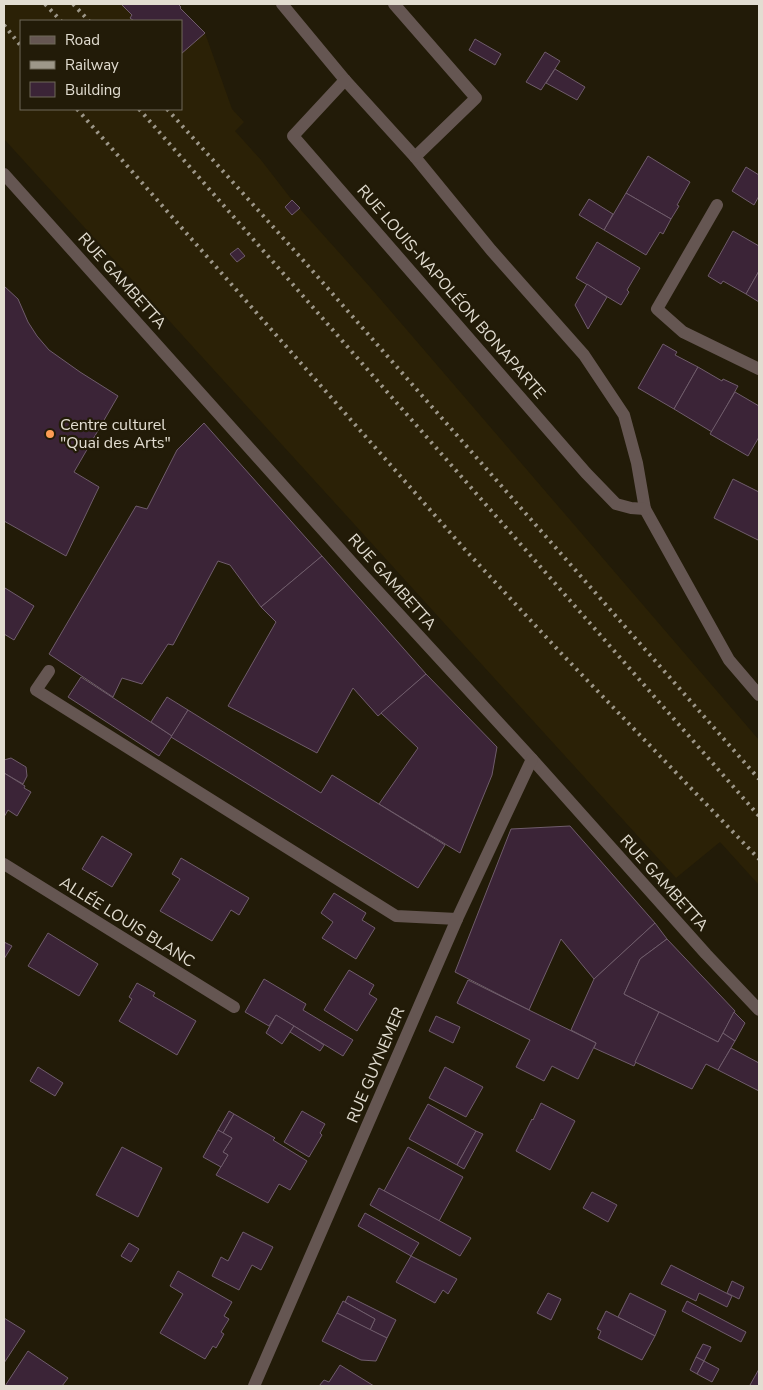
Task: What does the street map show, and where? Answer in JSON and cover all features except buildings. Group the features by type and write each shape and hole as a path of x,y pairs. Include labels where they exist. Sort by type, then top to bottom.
{"street":[{"path":"282,4 345,80 415,157 491,250 584,355 624,416 637,463 645,509 729,660 759,695"},
{"path":"394,4 476,98 415,157"},
{"name":"RUE LOUIS-NAPOLÉON BONAPARTE","path":"345,80 293,136 586,473 616,504 645,509"},
{"name":"RUE GAMBETTA","path":"4,174 363,575 759,1010"},
{"path":"717,205 657,309 683,332 759,369"},
{"path":"49,671 36,690 396,916 457,919"},
{"name":"RUE GUYNEMER","path":"254,1386 457,919 532,759"},
{"name":"ALLÉE LOUIS BLANC","path":"4,864 234,1007"}],"shaded area":[{"path":"4,4 178,4 205,33 232,109 244,122 235,131 261,160 292,200 370,287 759,740 759,885 720,842 676,878 4,139"}],"railway":[{"path":"45,4 60,20"},
{"path":"73,4 88,20"},
{"path":"4,25 20,45"},
{"path":"78,110 469,554 559,651 759,859"},
{"path":"140,110 759,816"},
{"path":"168,110 302,259 759,779"}],"place":[{"name":"Centre culturel \"Quai des Arts\"","path":"50,434"}]}
